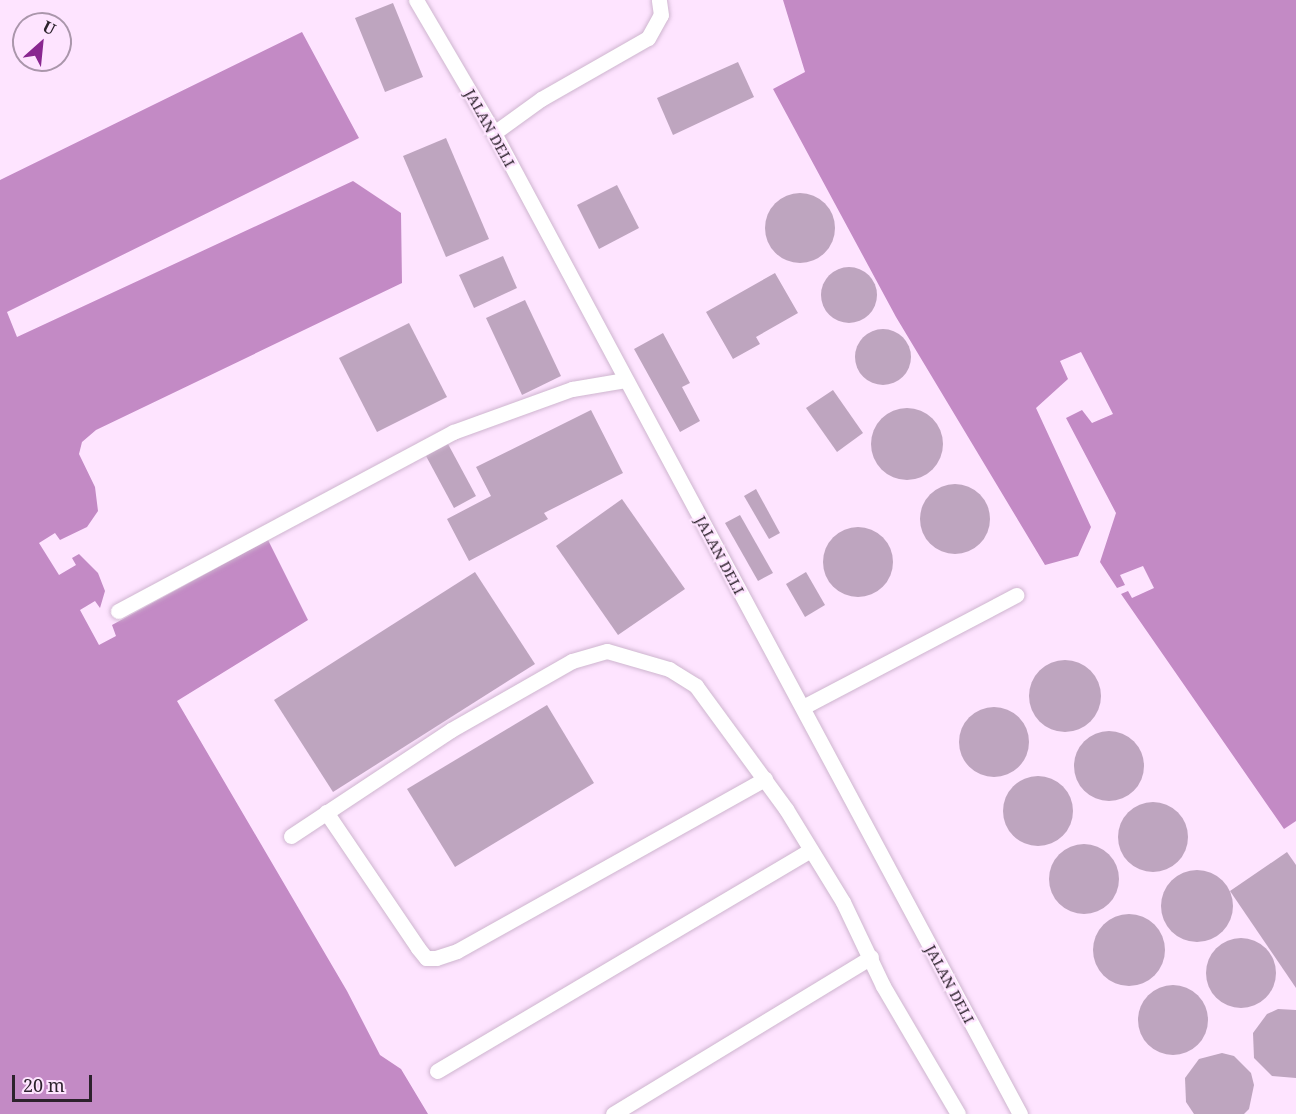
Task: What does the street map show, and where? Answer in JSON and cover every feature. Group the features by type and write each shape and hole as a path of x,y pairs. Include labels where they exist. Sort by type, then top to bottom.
{"lane":[{"name":"JALAN DELI","path":"416,0 494,133 1020,1114"},
{"path":"494,133 541,99 648,38 661,15 659,0"},
{"path":"118,611 453,432 572,389 625,380"},
{"path":"803,707 1016,595"},
{"path":"291,836 451,730 562,666 607,651 640,657 696,686 765,779 811,850 958,1114"},
{"path":"326,812 418,948 426,958 436,958 457,951 765,779"},
{"path":"437,1071 811,850"},
{"path":"613,1114 871,957"}],"shaded area":[{"path":"783,0 1296,0 1296,821 1284,829 1121,594 1128,591 1132,598 1154,588 1143,566 1120,575 1125,585 1117,588 1100,562 1116,513 1066,418 1082,410 1092,423 1113,414 1081,352 1060,361 1068,379 1036,408 1091,527 1078,556 1045,565 896,317 773,89 805,72"},
{"path":"302,32 359,138 7,312 17,337 353,181 401,213 402,283 96,430 82,442 79,454 95,487 98,511 87,527 60,540 55,533 39,543 59,575 76,565 72,558 79,554 98,573 105,591 100,608 95,601 80,610 99,645 116,636 112,625 268,540 308,620 177,701 347,991 380,1055 401,1069 428,1114 0,1114 0,180"}],"building":[{"path":"393,3 423,77 385,92 355,18"},
{"path":"738,62 754,97 673,135 657,98"},
{"path":"446,138 489,239 446,257 403,156"},
{"path":"617,185 639,228 599,249 577,205"},
{"path":"793,193 807,193 820,198 830,208 835,228 830,248 820,258 807,263 793,263 780,258 770,248 765,235 765,221 770,208 780,198"},
{"path":"503,256 517,288 474,308 459,275"},
{"path":"843,267 855,267 865,271 873,279 877,295 873,311 865,319 855,323 843,323 833,319 825,311 821,301 821,289 825,279 833,271"},
{"path":"775,273 798,313 756,337 760,344 733,359 706,312"},
{"path":"525,300 561,376 522,395 486,318"},
{"path":"409,323 447,397 377,432 339,358"},
{"path":"878,329 888,329 903,337 909,346 911,357 909,368 903,377 888,385 878,385 867,380 860,373 855,362 855,352 860,341 867,334"},
{"path":"663,333 690,383 682,387 700,421 680,432 634,349"},
{"path":"833,390 863,433 837,452 806,408"},
{"path":"907,408 927,414 937,424 943,444 937,464 927,474 907,480 887,474 877,464 871,444 877,424 887,414"},
{"path":"591,410 623,473 544,513 548,519 469,561 447,519 491,496 476,467"},
{"path":"448,444 476,496 454,508 426,456"},
{"path":"962,484 975,490 984,499 988,505 990,519 988,533 980,544 969,552 948,554 930,544 922,533 920,512 930,494 941,486"},
{"path":"756,489 780,533 769,539 744,496"},
{"path":"622,499 685,589 618,635 556,546"},
{"path":"740,515 773,573 758,581 725,523"},
{"path":"865,527 878,533 887,542 891,548 893,562 891,576 883,587 872,595 851,597 833,587 825,576 823,555 833,537 844,529"},
{"path":"475,572 535,664 333,792 274,700"},
{"path":"806,572 825,605 805,617 786,584"},
{"path":"1065,660 1085,666 1095,676 1101,696 1095,716 1085,726 1065,732 1045,726 1035,716 1029,696 1035,676 1045,666"},
{"path":"547,705 594,783 455,867 407,789"},
{"path":"1001,707 1014,713 1023,722 1027,728 1029,742 1027,756 1019,767 1008,775 987,777 969,767 961,756 959,735 969,717 980,709"},
{"path":"1116,731 1129,737 1138,746 1142,752 1144,766 1142,780 1134,791 1123,799 1102,801 1084,791 1076,780 1074,759 1084,741 1095,733"},
{"path":"1031,776 1045,776 1058,781 1068,791 1073,811 1068,831 1058,841 1045,846 1031,846 1018,841 1008,831 1003,818 1003,804 1008,791 1018,781"},
{"path":"1146,802 1160,802 1173,807 1183,817 1188,837 1183,857 1173,867 1160,872 1146,872 1133,867 1123,857 1118,844 1118,830 1123,817 1133,807"},
{"path":"1077,844 1091,844 1104,849 1114,859 1119,879 1114,899 1104,909 1091,914 1077,914 1064,909 1054,899 1049,886 1049,872 1054,859 1064,849"},
{"path":"1287,852 1296,865 1296,988 1230,891"},
{"path":"1197,870 1217,876 1227,886 1233,906 1227,926 1217,936 1197,942 1177,936 1167,926 1161,906 1167,886 1177,876"},
{"path":"1129,914 1149,920 1159,930 1165,950 1159,970 1149,980 1129,986 1109,980 1099,970 1093,950 1099,930 1109,920"},
{"path":"1234,938 1248,938 1261,943 1271,953 1276,973 1271,993 1261,1003 1248,1008 1234,1008 1221,1003 1211,993 1206,980 1206,966 1211,953 1221,943"},
{"path":"1180,985 1193,991 1202,1000 1206,1006 1208,1020 1206,1034 1198,1045 1187,1053 1166,1055 1148,1045 1140,1034 1138,1013 1148,995 1159,987"},
{"path":"1278,1009 1296,1010 1296,1078 1272,1076 1254,1058 1253,1033 1267,1014"},
{"path":"1222,1053 1234,1056 1251,1073 1254,1085 1249,1109 1244,1114 1194,1114 1186,1102 1185,1078 1199,1059"}]}
